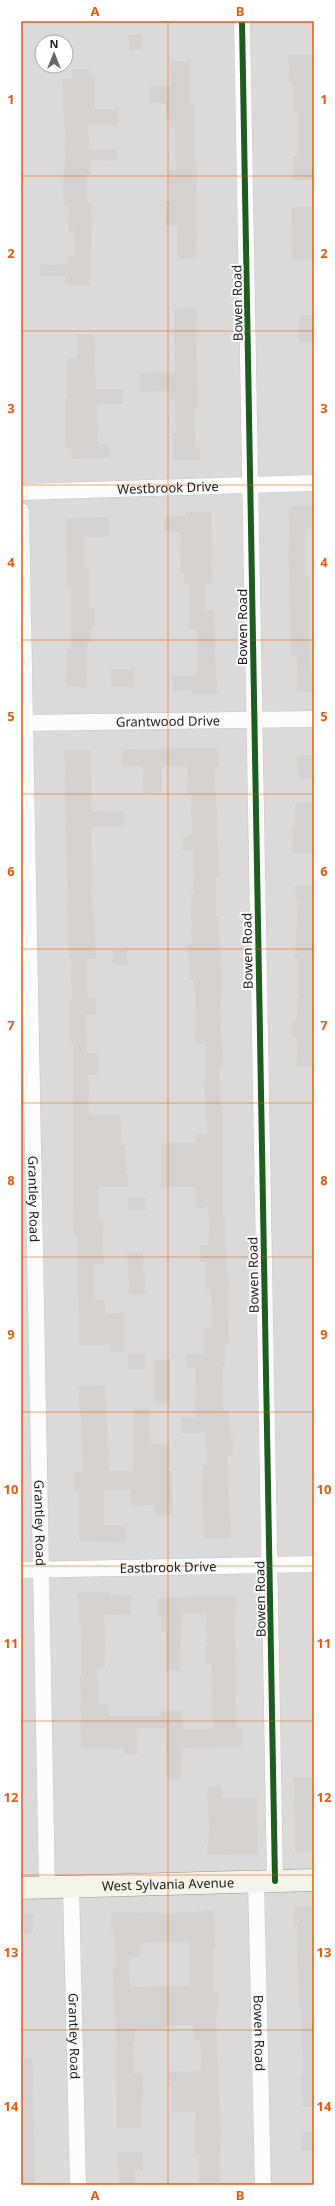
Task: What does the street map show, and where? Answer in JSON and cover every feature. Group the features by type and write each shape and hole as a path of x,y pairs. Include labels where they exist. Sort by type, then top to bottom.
{"main road":[{"name":"West Sylvania Avenue","path":"21,1888 314,1880"}],"street":[{"name":"Bowen Road","path":"242,21 251,485 253,720 270,1565 265,1881 263,2185"},
{"name":"Westbrook Drive","path":"21,492 314,483"},
{"name":"Grantley Road","path":"21,511 48,1887"},
{"name":"Grantwood Drive","path":"24,724 314,719"},
{"name":"Eastbrook Drive","path":"21,1570 314,1564"},
{"name":"Grantley Road","path":"71,1887 78,2185"}],"shaded area":[{"path":"21,21 314,21 314,2185 21,2185"},
{"path":"60,1756 95,1756 97,1861 62,1861"},
{"path":"183,1781 184,1787 205,1786 206,1862 149,1863 148,1843 163,1842 161,1782"}],"building":[{"path":"142,34 142,50 129,50 128,35"},
{"path":"288,55 314,55 314,180 293,181 293,156 298,156 298,112 293,112 293,82 289,82"},
{"path":"170,61 190,61 190,104 194,103 194,162 197,162 196,258 177,259 177,225 166,225 165,202 169,202 169,170 176,170 175,129 170,129 169,114 166,115 166,103 149,103 149,86 171,86"},
{"path":"74,69 89,69 89,75 95,75 95,109 118,109 118,125 88,124 89,150 117,149 117,160 90,161 90,175 86,175 87,203 92,203 90,285 65,285 65,276 40,276 40,265 69,264 68,256 75,256 74,231 69,232 68,206 64,206 63,195 65,143 62,79 72,79"},
{"path":"291,207 313,207 314,259 292,260"},
{"path":"196,308 198,408 194,408 196,447 200,447 200,460 173,460 173,433 176,433 175,401 169,401 169,391 140,392 139,373 175,372 174,309"},
{"path":"314,315 314,342 299,342 299,316"},
{"path":"77,334 95,335 96,389 123,389 123,404 97,404 98,445 109,444 110,458 72,459 71,447 65,447 67,358 77,358"},
{"path":"289,506 313,506 313,529 305,529 305,576 309,576 309,632 311,672 314,672 314,692 298,692 296,657 291,657 288,557"},
{"path":"185,511 211,512 212,584 205,584 205,610 214,610 217,694 192,694 192,690 173,691 172,676 197,676 197,629 189,629 189,584 184,584 184,573 181,573 180,532 164,531 165,516 185,516"},
{"path":"109,517 109,537 84,537 84,567 89,567 89,608 95,608 95,627 91,627 91,643 87,643 86,687 66,687 67,649 71,649 71,588 67,588 66,518"},
{"path":"111,669 134,669 134,687 111,687"},
{"path":"218,748 218,767 215,767 219,877 216,877 216,916 218,916 221,971 223,971 220,1016 223,1067 219,1068 220,1106 223,1106 223,1217 225,1217 226,1272 228,1272 229,1344 225,1344 225,1367 222,1367 223,1411 229,1411 230,1437 233,1437 233,1455 227,1455 231,1538 204,1539 202,1493 203,1465 207,1465 206,1433 181,1433 181,1418 196,1418 195,1368 187,1368 186,1354 204,1354 204,1328 212,1328 211,1290 205,1290 206,1262 200,1262 200,1245 209,1245 208,1207 196,1208 195,1187 161,1187 161,1143 197,1143 196,1134 207,1134 204,1078 206,1078 206,1043 196,1044 195,989 193,989 193,980 190,980 188,944 192,944 191,893 194,893 193,850 183,851 182,837 191,836 192,832 191,795 188,795 187,767 184,766 161,767 162,792 144,793 143,766 123,766 122,749 138,750"},
{"path":"64,750 90,750 92,812 123,811 124,826 91,827 92,913 94,913 96,958 87,959 88,998 96,998 96,1015 86,1015 87,1053 98,1053 98,1075 88,1075 89,1115 121,1115 120,1145 125,1145 128,1187 98,1187 99,1220 103,1220 104,1264 94,1264 94,1300 104,1300 105,1314 124,1313 124,1352 111,1352 111,1345 79,1345 77,1237 74,1237 73,1208 73,1043 70,1043 69,998 72,998 71,959 69,959"},
{"path":"314,755 314,778 299,779 297,756"},
{"path":"314,802 314,853 293,853 292,829 295,829 295,803"},
{"path":"314,885 314,1066 297,1067 296,1037 292,1037 292,1021 297,1021 296,998 298,998 298,959 295,959 297,904 295,886"},
{"path":"112,950 127,950 128,965 113,965"},
{"path":"128,1197 145,1198 145,1210 128,1210"},
{"path":"143,1252 145,1294 129,1294 127,1253"},
{"path":"128,1354 144,1354 145,1369 128,1369"},
{"path":"170,1359 170,1404 154,1404 154,1360"},
{"path":"105,1385 109,1471 133,1471 133,1409 149,1409 150,1444 169,1444 169,1471 172,1471 173,1515 155,1516 155,1505 131,1506 130,1490 104,1490 104,1525 126,1525 125,1542 79,1541 79,1491 74,1491 74,1472 83,1472 79,1386"},
{"path":"110,1592 110,1596 131,1595 131,1614 104,1615 105,1668 97,1668 99,1704 108,1704 109,1716 161,1716 161,1711 182,1710 183,1729 213,1729 211,1664 206,1664 206,1613 182,1613 180,1671 165,1670 166,1632 161,1632 161,1616 158,1616 158,1598 236,1595 236,1612 234,1612 237,1693 235,1693 236,1728 242,1728 242,1747 182,1748 181,1780 168,1780 165,1728 136,1728 138,1754 124,1755 123,1748 81,1749 81,1637 78,1593"},
{"path":"294,1777 314,1777 314,1851 295,1852"},
{"path":"221,1786 222,1798 257,1798 258,1854 207,1855 207,1843 209,1843 207,1787"},
{"path":"314,1906 314,2107 303,2107 301,2075 303,2075 301,2009 299,2009 297,1926 294,1926 294,1907"},
{"path":"214,1910 216,1949 213,1949 213,1992 218,1992 218,2012 216,2012 221,2153 219,2153 220,2182 199,2182 199,2154 195,2154 195,2112 171,2113 171,2085 169,2085 168,2072 201,2071 200,2039 194,2039 193,2025 166,2025 166,2030 135,2030 135,2041 133,2041 134,2073 143,2073 144,2097 141,2097 141,2128 117,2128 116,2013 114,2013 112,1967 116,1967 114,1931 111,1931 111,1913 161,1912 161,1914","holes":["189,1942 190,1986 130,1987 129,1957 140,1957 140,1943"]},
{"path":"21,1914 33,1914 33,1933 21,1934"},
{"path":"32,2058 35,2185 21,2185 21,2059"},
{"path":"302,2132 314,2132 314,2151 302,2151"},
{"path":"118,2152 142,2152 143,2170 135,2170 135,2185 119,2185"}],"cycle path":[{"path":"242,21 275,1881"}]}
